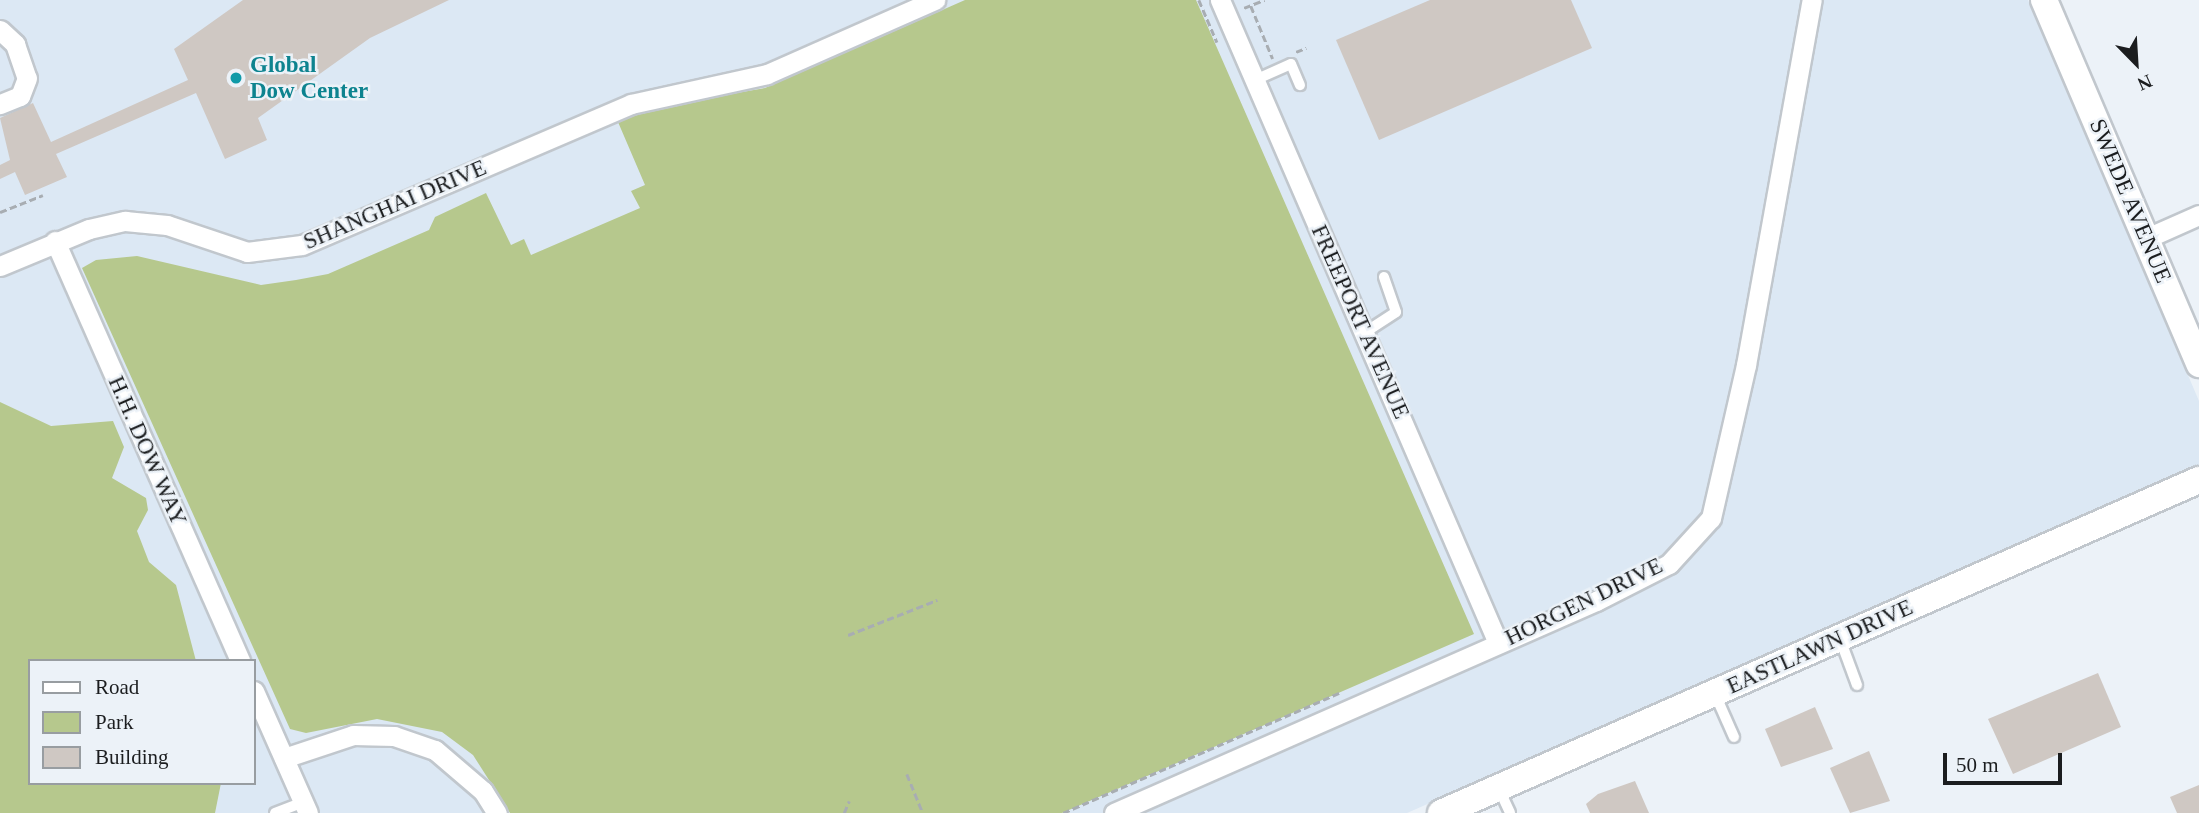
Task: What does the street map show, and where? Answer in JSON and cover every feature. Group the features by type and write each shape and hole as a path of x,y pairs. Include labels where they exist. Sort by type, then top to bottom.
{"street":[{"name":"SHANGHAI DRIVE","path":"0,266 55,241 125,221 167,225 247,252 284,250 585,123 654,97 767,74 935,0"},
{"name":"FREEPORT AVENUE","path":"1220,0 1499,643"},
{"name":"HORGEN DRIVE","path":"1114,813 1499,643 1669,564 1710,518 1746,365 1812,0"},
{"name":"SWEDE AVENUE","path":"2044,0 2199,364"},
{"path":"0,30 15,44 27,78 20,96 0,104"},
{"path":"2147,238 2199,215"},
{"name":"H.H. DOW WAY","path":"55,241 239,659"},
{"name":"EASTLAWN DRIVE","path":"1441,813 2199,480"},
{"path":"256,695 306,808"},
{"path":"284,758 353,735 394,736 444,757 483,791 497,813"}],"lane":[{"path":"1255,80 1291,64 1300,85"},
{"path":"1364,333 1396,312 1384,277"},
{"path":"1840,639 1857,685"},
{"path":"1715,694 1734,737"},
{"path":"1499,788 1510,813"},
{"path":"275,813 306,808"}],"path":[{"path":"1251,6 1275,62 1306,48"},
{"path":"0,212 43,195"},
{"path":"848,635 937,600"},
{"path":"1063,813 1350,688"},
{"path":"907,774 923,813"},
{"path":"844,813 849,801"}],"shaded area":[{"path":"0,0 2028,0 2199,401 2199,466 1407,813 0,813"}],"green space":[{"path":"965,0 1196,0 1474,634 1062,813 510,813 473,755 442,732 377,719 306,733 290,729 82,268 96,260 137,256 261,285 296,280 328,274 429,230 435,217 486,193 511,245 524,239 531,255 640,208 631,191 645,185 618,122 661,106 765,88"},
{"path":"0,402 51,426 113,421 124,447 112,478 146,498 148,510 137,531 149,562 176,585 195,659 28,659 28,785 221,785 215,813 0,813"}],"building":[{"name":"Global Dow Center","path":"243,0 449,0 370,38 258,118 267,140 225,159 196,93 56,154 67,177 25,195 15,172 0,179 0,165 10,160 0,118 33,103 51,142 188,80 174,49"},
{"path":"1430,0 1571,0 1592,48 1379,140 1336,40"},
{"path":"2098,673 2121,727 2013,774 1988,719"},
{"path":"1815,707 1833,749 1781,767 1765,729"},
{"path":"1869,751 1890,801 1850,813 1830,768"},
{"path":"1635,781 1649,813 1590,813 1586,804 1598,794"},
{"path":"2199,785 2199,813 2177,813 2170,797"}],"place":[{"name":"Global Dow Center","path":"236,78"}]}
